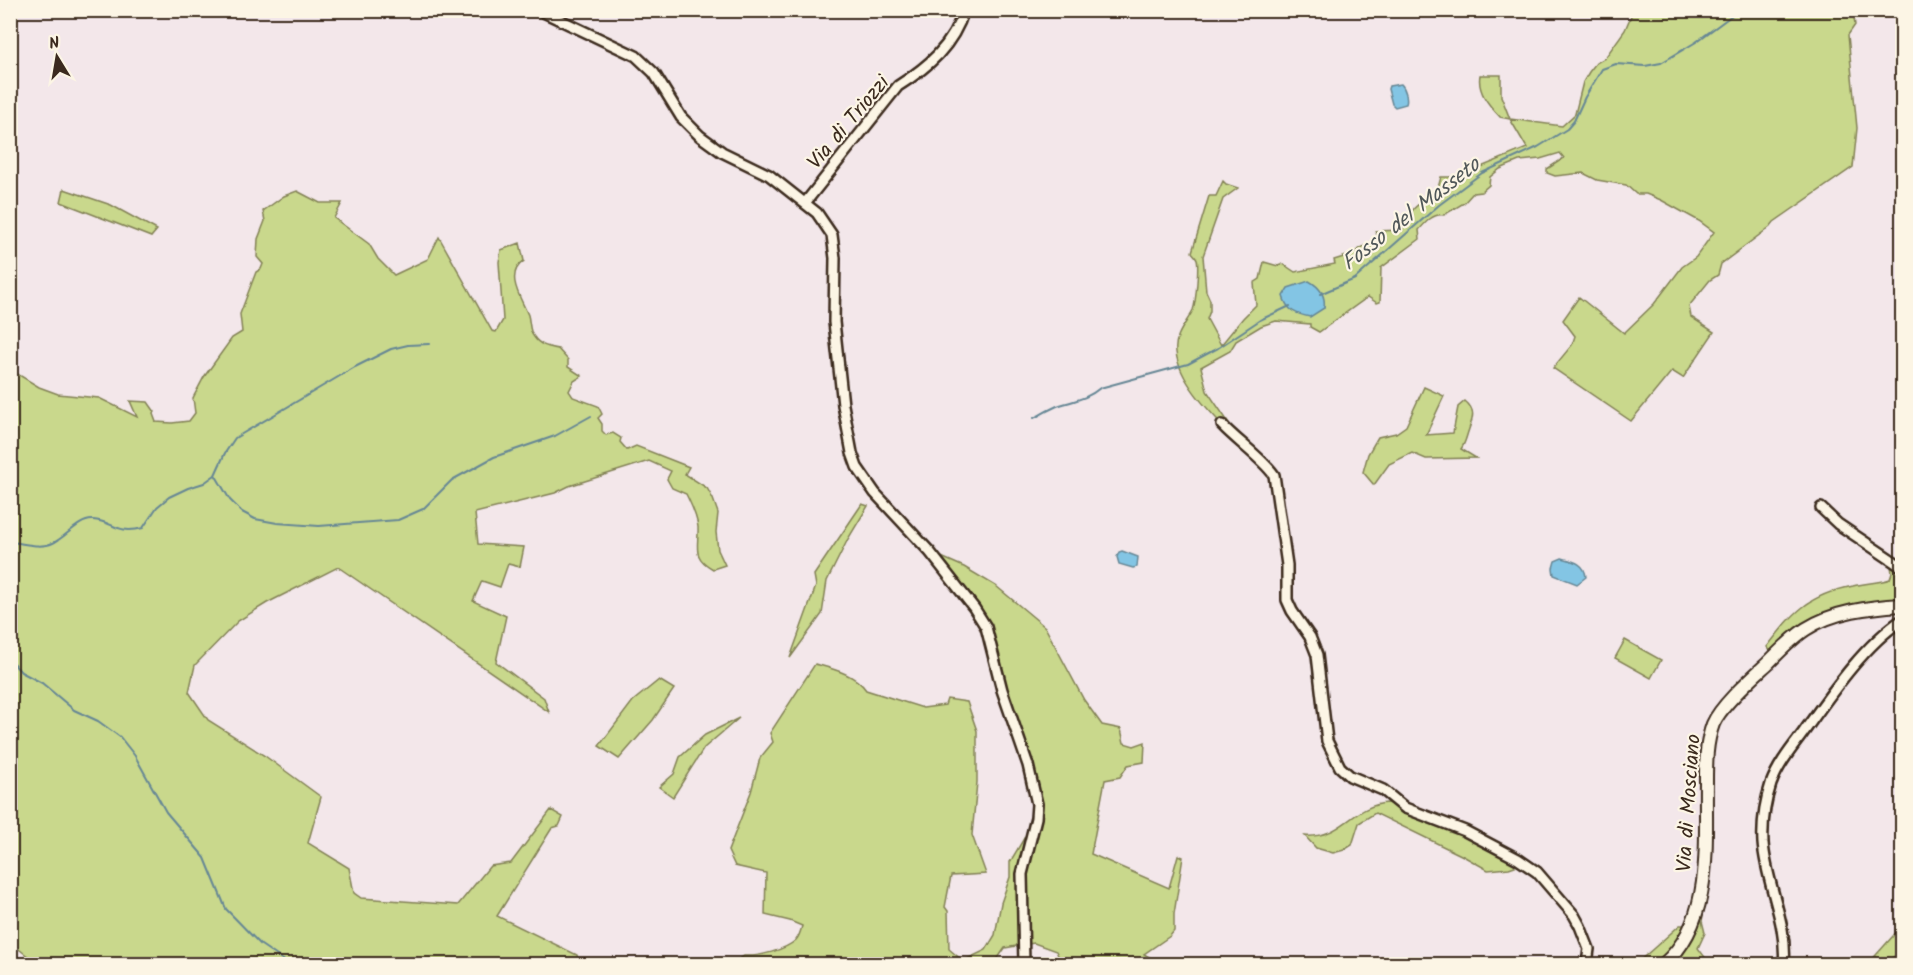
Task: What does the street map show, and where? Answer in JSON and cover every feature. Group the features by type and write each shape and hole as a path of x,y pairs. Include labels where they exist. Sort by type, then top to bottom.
{"main road":[{"name":"Via di Mosciano","path":"1665,964 1689,930 1700,898 1704,873 1707,747 1715,719 1748,681 1807,629 1827,618 1858,610 1902,605"}],"street":[{"path":"540,10 636,56 654,73 681,117 700,136 722,152 769,175 817,213 832,235 835,258 834,322 843,405 857,468 875,493 930,552 986,627 1002,690 1028,765 1037,804 1036,818 1022,874 1024,964"},
{"name":"Via di Triozzi","path":"805,203 898,86 913,78 953,37 964,10"},
{"path":"1222,425 1269,468 1274,476 1287,565 1287,600 1310,637 1317,655 1326,741 1340,767 1350,776 1383,790 1406,808 1465,831 1518,859 1537,872 1568,908 1580,926 1589,949 1587,964"},
{"path":"1821,508 1838,524 1902,567"},
{"path":"1784,964 1785,954 1780,923 1766,869 1763,841 1766,804 1772,783 1781,764 1844,676 1891,627 1902,620"}],"green space":[{"path":"1633,11 1853,11 1855,25 1848,35 1857,128 1853,167 1774,222 1721,264 1718,275 1710,280 1689,306 1691,317 1714,332 1683,378 1672,371 1631,421 1553,368 1572,345 1575,336 1563,320 1579,297 1624,333 1654,304 1682,267 1696,257 1714,232 1661,200 1646,194 1636,194 1626,185 1597,180 1583,173 1555,176 1547,173 1547,169 1564,158 1560,153 1540,159 1519,161 1500,169 1490,177 1489,185 1481,192 1473,193 1464,203 1444,215 1430,219 1419,230 1420,239 1381,268 1380,302 1377,303 1368,297 1319,332 1310,327 1310,324 1276,321 1261,326 1236,341 1230,351 1201,367 1207,391 1231,426 1232,435 1190,386 1178,363 1176,352 1177,340 1194,306 1198,263 1192,252 1209,196 1216,196 1223,181 1238,188 1223,199 1203,256 1206,291 1210,300 1207,319 1221,345 1256,305 1254,283 1260,279 1264,262 1278,266 1283,264 1295,272 1335,264 1334,260 1350,255 1366,245 1379,247 1381,242 1375,231 1402,230 1410,213 1417,205 1435,199 1441,177 1457,177 1527,148 1510,119 1562,126 1575,114 1583,82 1589,72 1596,63 1605,58 1625,30"},
{"path":"1480,75 1501,75 1501,96 1510,119 1500,117 1488,103 1480,87"},
{"path":"64,189 111,205 157,230 151,237 61,202"},
{"path":"297,191 320,203 342,203 334,218 369,244 378,259 394,275 428,259 439,237 492,331 496,332 503,320 499,262 501,250 520,243 524,261 518,266 515,279 518,294 528,315 531,332 542,344 558,349 568,360 568,367 582,376 574,381 569,391 573,397 598,406 602,414 598,418 602,424 602,431 606,435 613,433 621,438 620,442 627,450 636,446 689,467 685,474 707,488 713,499 718,513 716,532 718,550 725,565 713,569 706,565 699,556 697,523 694,510 686,494 672,488 667,479 671,471 649,461 569,486 555,493 475,513 478,544 524,547 520,567 508,564 500,587 482,581 473,601 506,616 496,662 544,698 549,712 338,567 267,603 238,621 195,665 189,692 208,720 265,756 321,797 308,843 349,868 354,893 361,898 458,905 490,866 511,863 551,810 563,817 559,826 552,828 497,916 577,955 579,964 38,964 11,943 11,370 39,387 58,394 99,398 137,417 130,401 148,402 155,412 153,414 156,422 189,421 195,413 193,398 204,377 232,338 242,332 240,314 256,272 263,264 257,257 258,239 265,221 263,211 284,196"},
{"path":"1424,387 1444,396 1426,435 1453,433 1458,407 1465,401 1471,408 1472,418 1461,449 1476,458 1426,459 1412,453 1389,464 1374,485 1363,472 1368,454 1378,437 1396,433 1406,426"},
{"path":"862,504 868,506 827,581 822,614 790,658 816,586 814,575"},
{"path":"930,552 964,567 996,586 1045,627 1084,700 1102,725 1121,729 1124,743 1134,746 1145,742 1144,762 1128,765 1120,777 1105,780 1091,854 1169,888 1178,855 1183,857 1174,914 1174,931 1144,954 1161,964 1062,964 1056,951 1034,943 1005,948 994,964 732,964 744,956 764,954 785,947 796,940 802,928 790,921 765,915 766,873 735,866 728,851 751,792 760,758 773,742 770,733 815,664 850,676 866,690 923,708 945,705 947,699 967,702 977,731 977,782 972,835 986,874 951,876 945,907 948,911 949,949 963,961 986,950 995,935 1001,903 1010,877 1010,862 1036,818 1037,804 986,627"},
{"path":"1890,559 1902,567 1902,605 1827,618 1775,656 1767,647 1794,615 1813,600 1837,590 1890,579 1892,573"},
{"path":"1625,640 1661,660 1651,678 1615,658"},
{"path":"659,680 674,689 653,720 619,759 599,746 633,701"},
{"path":"739,718 704,748 673,797 659,787 674,774 680,757 705,735"},
{"path":"1388,803 1405,808 1524,863 1509,868 1488,870 1375,813 1359,823 1352,845 1344,850 1333,853 1316,848 1305,836 1318,836 1329,832 1365,809"},
{"path":"1698,907 1704,909 1702,921 1705,933 1698,948 1710,964 1636,964 1680,925 1691,925"},
{"path":"1902,926 1902,950 1884,964 1868,964"}],"water":[{"path":"1401,84 1406,93 1406,104 1395,107 1388,89 1389,86"},
{"path":"1309,281 1321,292 1324,299 1324,308 1310,317 1293,311 1283,296 1288,288"},
{"path":"1122,551 1138,557 1137,567 1119,564 1117,557"},
{"path":"1562,558 1581,566 1586,577 1577,584 1554,575 1555,561"}],"waterway":[{"name":"Fosso del Masseto","path":"1320,294 1355,279 1439,205 1482,173 1538,147 1567,129 1574,121 1602,69 1616,64 1645,66 1661,63 1696,42 1739,10"},
{"name":"Fosso del Masseto","path":"1034,418 1057,406 1086,397 1100,388 1188,364 1218,348 1260,320 1290,306"},
{"path":"10,542 37,546 48,545 58,541 88,520 100,521 127,530 143,528 157,507 169,497 204,483 215,475 235,438 355,367 391,349 429,344"},
{"path":"216,476 230,500 242,512 255,519 319,526 398,520 423,509 452,480 494,457 555,436 591,416"},
{"path":"10,660 21,672 42,683 74,710 98,721 120,737 135,756 166,812 205,858 226,909 261,945 289,964"}]}
